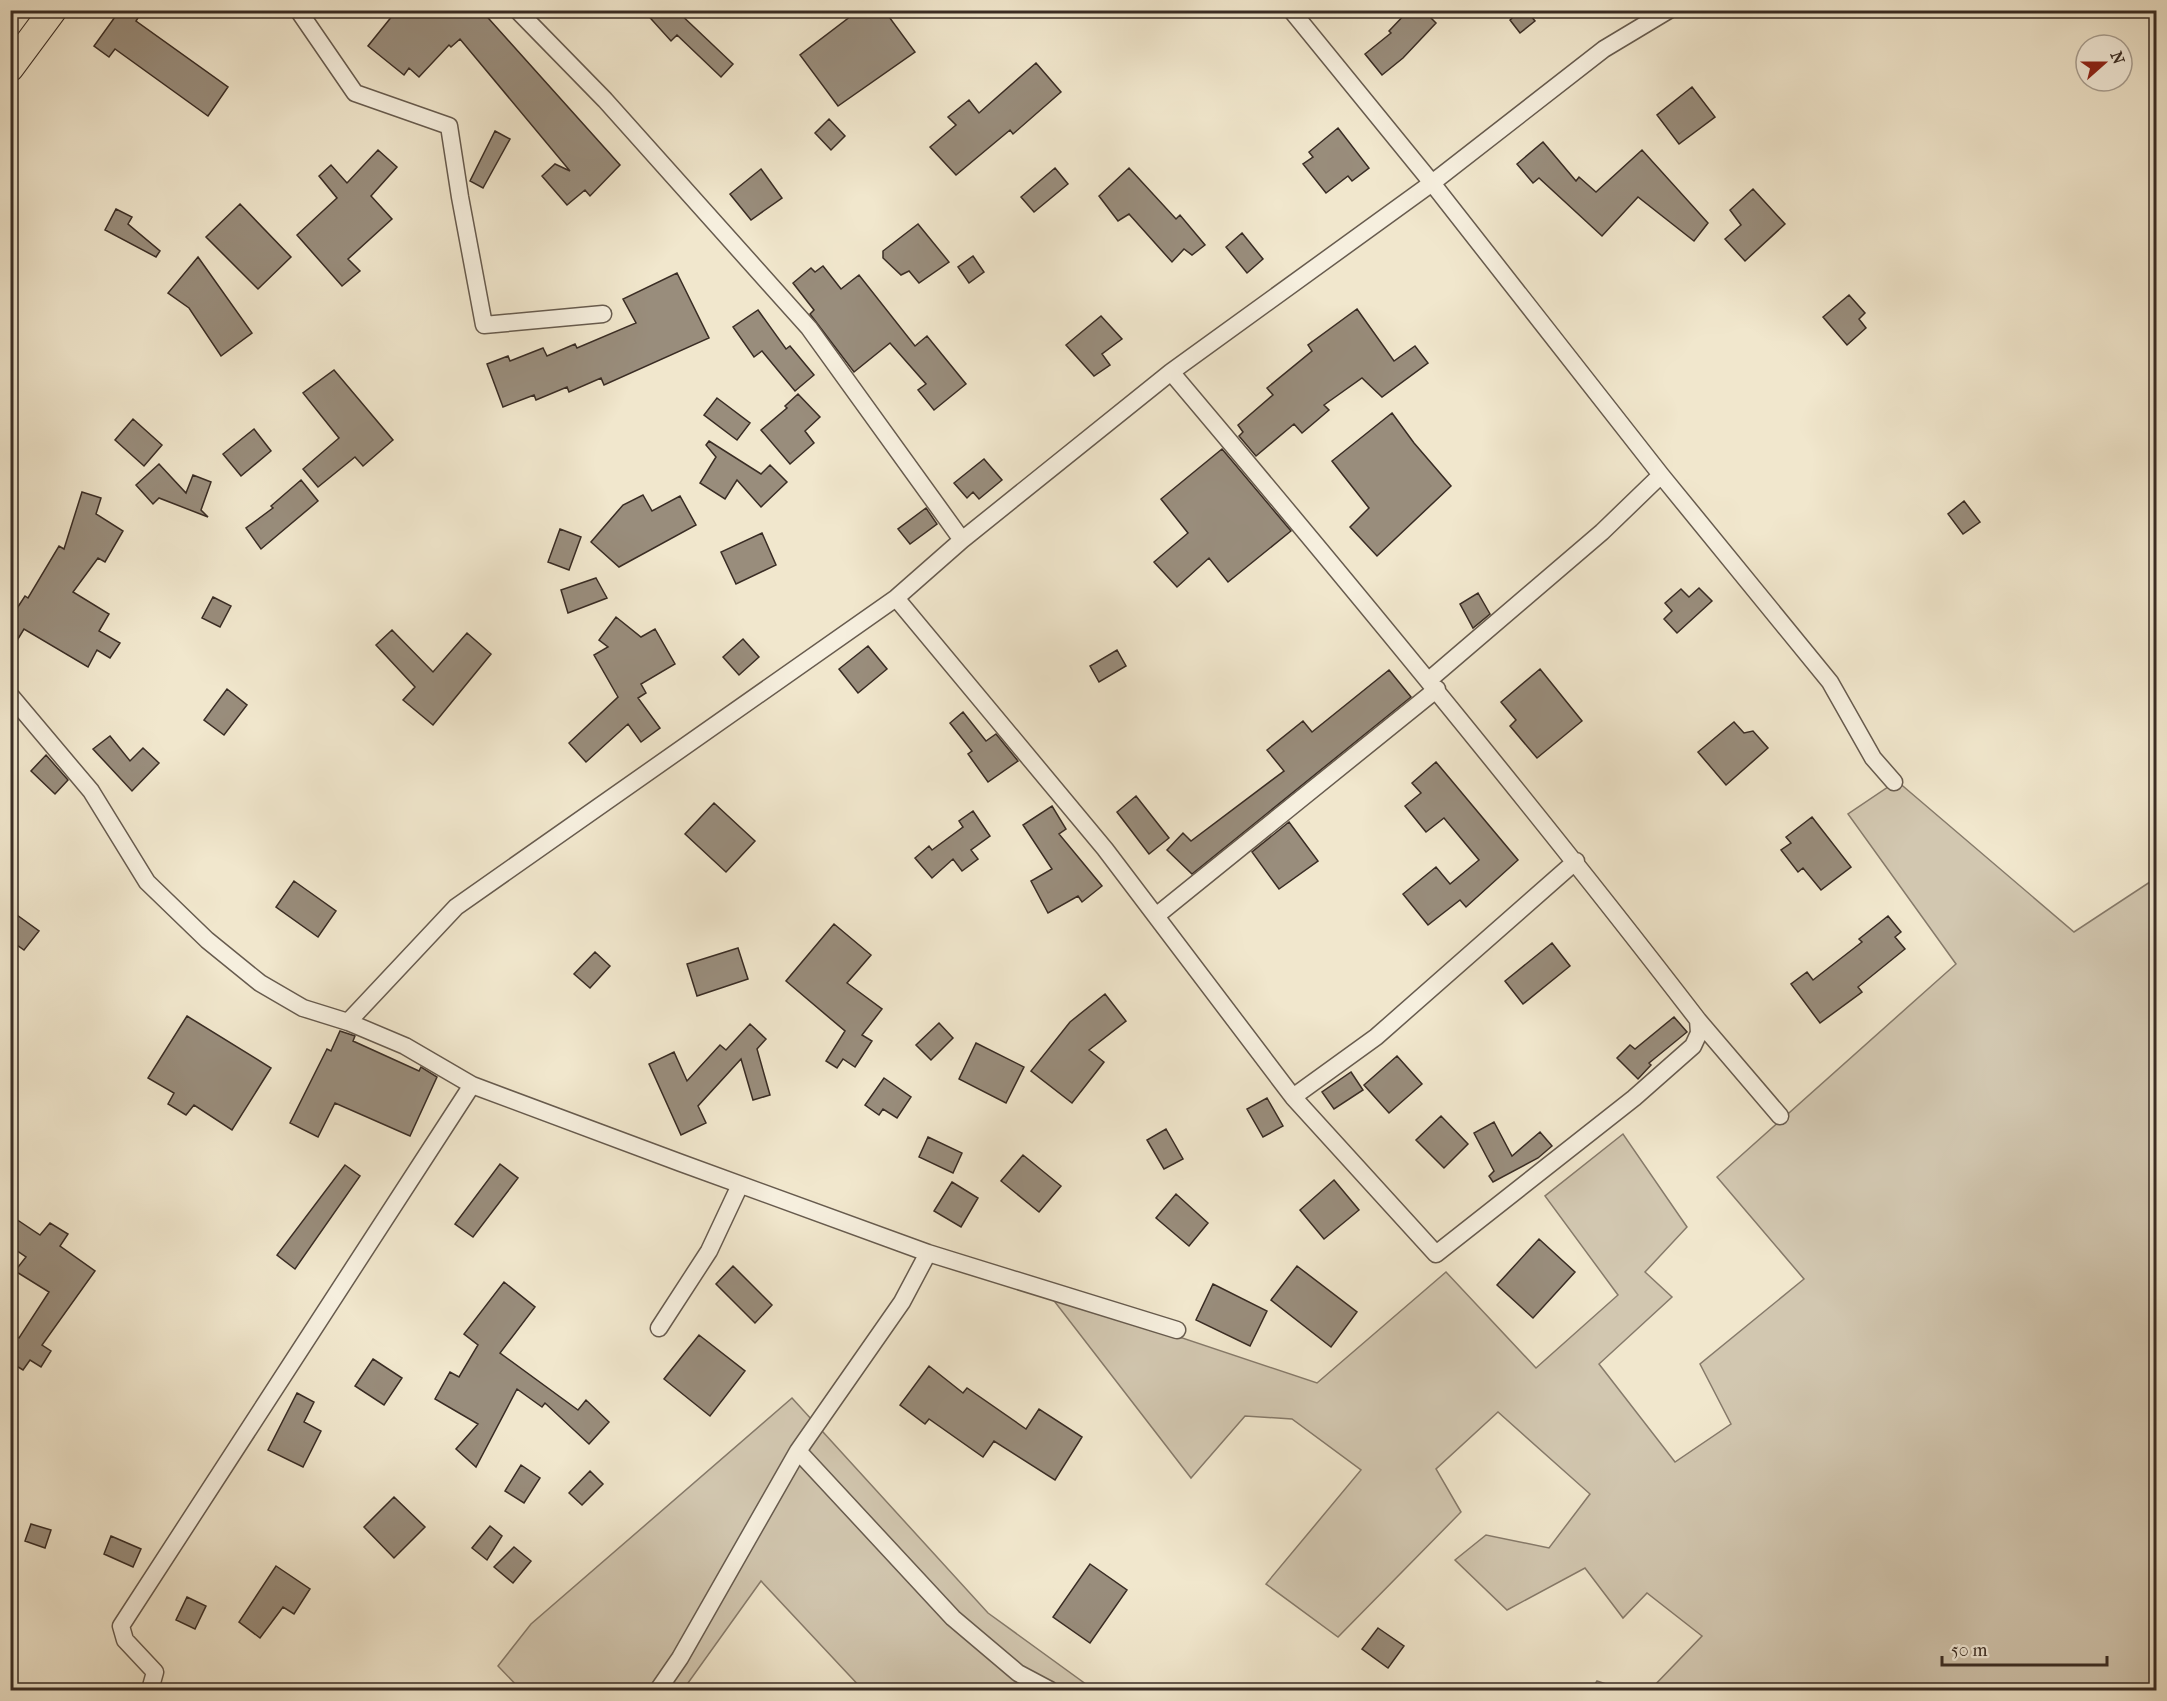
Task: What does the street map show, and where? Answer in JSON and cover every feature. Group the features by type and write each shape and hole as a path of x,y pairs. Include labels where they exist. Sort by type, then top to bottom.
{"main road":[{"path":"10,68 53,10"}],"street":[{"path":"298,10 355,93 450,126 460,197 484,325 603,314"},
{"path":"517,10 605,100 809,328 963,540"},
{"path":"1292,10 1432,183 1661,475 1830,682 1873,758 1894,782"},
{"path":"348,1022 456,907 896,597 1171,372 1432,183 1604,49 1669,10"},
{"path":"1171,372 1433,685 1576,861 1698,1020 1780,1116"},
{"path":"1156,916 1433,685 1602,532 1661,475"},
{"path":"896,597 1105,849 1293,1097 1436,1254 1634,1098 1693,1046 1699,1033 1698,1020"},
{"path":"10,695 91,791 147,882 207,940 260,983 303,1008 348,1022 405,1046 472,1084 740,1185 928,1253 1177,1330"},
{"path":"1293,1097 1376,1037 1576,861"},
{"path":"150,1690 155,1672 125,1640 121,1626 472,1084"},
{"path":"658,1328 709,1251 740,1185"},
{"path":"658,1690 680,1658 798,1451 902,1302 928,1253"},
{"path":"798,1451 954,1618 1018,1674 1050,1690"}],"shaded area":[{"path":"1897,781 2074,932 2156,878 2156,1690 1650,1690 1702,1636 1647,1593 1623,1618 1585,1568 1507,1610 1455,1560 1486,1535 1549,1548 1590,1494 1498,1412 1436,1469 1461,1512 1338,1637 1266,1584 1361,1470 1292,1419 1245,1416 1191,1478 1048,1293 1317,1383 1446,1272 1536,1368 1618,1295 1545,1196 1623,1134 1687,1227 1645,1272 1672,1297 1599,1364 1675,1462 1731,1424 1700,1364 1804,1279 1717,1177 1956,964 1848,814"},
{"path":"792,1398 988,1613 1094,1690 863,1690 761,1581 683,1690 521,1690 498,1666 531,1624"},
{"path":"1597,1681 1624,1690 1591,1690"}],"building":[{"path":"120,10 143,10 136,21 228,87 208,116 115,49 109,57 94,46"},
{"path":"397,10 481,10 620,165 590,196 585,190 567,205 542,176 555,164 570,171 460,39 451,47 449,45 419,77 409,68 404,75 368,46"},
{"path":"643,10 676,10 733,64 721,77 677,35 671,41"},
{"path":"859,10 884,10 915,52 838,106 800,55"},
{"path":"1409,10 1423,10 1436,23 1403,58 1382,75 1365,54 1391,33 1389,31"},
{"path":"1521,10 1526,10 1535,21 1520,33 1510,20"},
{"path":"1036,63 1061,92 1013,134 1010,130 956,175 930,147 956,125 948,117 969,100 979,113"},
{"path":"1692,87 1715,117 1679,144 1657,115"},
{"path":"829,119 845,136 831,150 815,133"},
{"path":"1338,128 1369,168 1352,181 1348,176 1326,193 1303,164 1313,157 1309,152"},
{"path":"495,131 510,139 483,188 470,181"},
{"path":"1543,142 1576,181 1579,177 1596,192 1642,150 1708,223 1694,241 1638,197 1602,236 1539,178 1533,183 1517,164"},
{"path":"378,150 397,167 371,196 392,219 348,259 360,271 342,286 297,235 337,198 319,176 331,165 347,183"},
{"path":"1055,168 1068,184 1034,212 1021,197"},
{"path":"1129,168 1176,219 1180,215 1205,245 1192,255 1184,249 1172,262 1129,214 1118,221 1099,196"},
{"path":"761,169 782,198 751,220 730,194"},
{"path":"1753,189 1785,224 1745,261 1725,239 1741,225 1730,210"},
{"path":"240,204 291,257 258,289 206,237"},
{"path":"116,209 132,217 128,224 160,251 156,257 105,230"},
{"path":"918,224 949,262 919,283 909,271 901,275 883,258 883,251"},
{"path":"1242,233 1263,259 1247,273 1226,247"},
{"path":"973,256 984,272 969,283 958,267"},
{"path":"198,257 252,333 221,356 189,308 168,293"},
{"path":"823,266 841,289 859,275 915,346 927,336 966,384 934,410 918,390 926,384 890,343 854,372 810,314 814,310 793,283 811,268 815,272"},
{"path":"677,273 709,338 604,385 601,378 569,392 567,387 536,400 534,395 503,407 487,364 508,356 510,361 543,348 547,356 575,344 577,348 636,323 623,299"},
{"path":"1849,295 1865,313 1859,319 1866,328 1847,345 1823,317"},
{"path":"1357,309 1394,361 1415,346 1428,363 1382,397 1362,378 1324,405 1329,410 1302,433 1294,424 1256,456 1239,436 1243,432 1238,425 1273,395 1267,388 1312,351 1308,345"},
{"path":"758,310 786,349 790,346 814,375 795,391 762,351 754,357 733,327"},
{"path":"1101,316 1122,339 1102,354 1110,365 1094,376 1066,345"},
{"path":"334,370 393,440 363,466 355,457 318,487 303,469 339,438 303,393"},
{"path":"798,394 820,417 805,431 814,443 790,464 761,430 787,408 785,406"},
{"path":"717,398 750,423 737,440 704,415"},
{"path":"1392,413 1451,486 1377,556 1350,527 1369,508 1332,461"},
{"path":"133,419 162,445 144,466 115,440"},
{"path":"254,429 271,451 241,476 223,454"},
{"path":"709,441 761,474 770,465 787,482 761,507 737,480 725,499 700,483 716,457 706,445"},
{"path":"1222,449 1291,531 1228,582 1209,558 1177,587 1154,562 1188,533 1161,499"},
{"path":"984,459 1002,480 979,499 973,492 967,498 954,483"},
{"path":"159,464 186,493 193,475 211,482 201,510 208,517 159,498 153,504 136,485"},
{"path":"301,480 318,501 261,549 246,528 273,508 271,506"},
{"path":"82,492 101,498 96,514 123,531 105,562 98,558 73,592 109,614 99,631 120,643 110,658 97,650 88,667 24,629 10,652 10,619 25,596 28,598 59,546 64,549"},
{"path":"643,495 652,511 680,496 696,525 619,567 591,542 623,505"},
{"path":"1964,501 1980,522 1963,534 1948,514"},
{"path":"926,508 937,524 910,544 898,529"},
{"path":"560,529 581,537 569,570 548,562"},
{"path":"762,533 776,565 736,584 721,552"},
{"path":"596,578 607,598 568,613 561,590"},
{"path":"1699,588 1712,601 1677,633 1664,619 1672,611 1665,603 1681,589 1689,597"},
{"path":"1478,593 1490,614 1473,628 1460,604"},
{"path":"213,597 231,606 220,627 202,618"},
{"path":"616,617 641,637 655,629 675,664 641,684 646,693 638,698 660,728 641,742 628,724 586,762 569,743 618,697 594,655 608,647 599,640"},
{"path":"392,630 433,672 467,633 491,654 433,725 403,700 415,687 376,645"},
{"path":"743,639 759,657 739,675 723,657"},
{"path":"868,646 887,669 858,693 839,669"},
{"path":"1117,650 1126,666 1099,682 1090,666"},
{"path":"1540,669 1582,721 1537,758 1510,726 1516,720 1501,702"},
{"path":"1389,670 1411,697 1192,874 1167,850 1183,833 1191,841 1284,771 1267,750 1303,721 1312,732"},
{"path":"227,689 247,705 224,735 204,720"},
{"path":"963,712 986,741 996,734 1018,761 988,782 968,754 972,751 950,723"},
{"path":"1734,722 1744,733 1753,731 1768,748 1726,785 1698,752"},
{"path":"110,736 130,761 143,748 159,763 132,791 93,749"},
{"path":"46,755 68,780 55,794 31,771"},
{"path":"1436,762 1518,860 1466,907 1460,900 1428,925 1403,894 1436,867 1450,884 1479,860 1444,818 1426,832 1405,806 1421,793 1412,783"},
{"path":"1136,796 1169,838 1149,854 1117,812"},
{"path":"714,803 755,841 726,872 685,834"},
{"path":"1052,806 1066,829 1059,834 1102,886 1082,902 1078,896 1048,913 1031,881 1052,869 1023,825"},
{"path":"973,811 990,836 971,850 978,859 962,871 953,859 932,878 915,858 929,846 932,850 963,827 959,821"},
{"path":"1812,817 1851,867 1821,890 1803,868 1798,872 1781,850 1791,843 1786,837"},
{"path":"1289,822 1318,861 1279,889 1252,852"},
{"path":"294,881 336,911 318,937 276,907"},
{"path":"10,910 39,931 24,950 10,940"},
{"path":"1888,916 1901,932 1895,937 1905,949 1858,987 1862,992 1820,1023 1791,984 1807,972 1813,980 1862,942 1859,939"},
{"path":"834,924 871,955 847,983 882,1009 862,1035 872,1041 855,1067 843,1059 837,1068 826,1061 845,1031 786,981"},
{"path":"1552,943 1570,966 1523,1004 1505,981"},
{"path":"738,948 748,979 697,996 687,964"},
{"path":"595,952 610,966 590,988 574,974"},
{"path":"1105,994 1126,1021 1089,1050 1104,1062 1072,1103 1031,1071 1070,1022"},
{"path":"187,1016 271,1068 232,1130 194,1105 186,1115 168,1104 174,1093 148,1078"},
{"path":"1674,1017 1687,1032 1649,1063 1651,1065 1638,1079 1617,1058 1630,1045 1635,1049"},
{"path":"939,1023 953,1038 931,1060 916,1045"},
{"path":"750,1024 766,1039 757,1049 770,1095 753,1100 741,1059 698,1106 706,1123 681,1135 649,1064 674,1052 687,1081 720,1045 726,1050"},
{"path":"340,1031 355,1036 353,1041 419,1071 421,1067 437,1077 410,1136 335,1103 318,1137 290,1123 327,1049 331,1051"},
{"path":"976,1043 1024,1067 1006,1103 959,1079"},
{"path":"1397,1056 1422,1084 1389,1113 1364,1085"},
{"path":"1351,1072 1363,1090 1334,1109 1322,1092"},
{"path":"884,1078 911,1097 897,1118 883,1109 879,1115 865,1105"},
{"path":"1267,1098 1283,1126 1263,1137 1247,1109"},
{"path":"1441,1116 1468,1144 1444,1168 1416,1140"},
{"path":"1494,1122 1512,1156 1540,1132 1552,1146 1538,1158 1493,1182 1489,1176 1494,1171 1474,1133"},
{"path":"1166,1129 1183,1159 1164,1169 1147,1140"},
{"path":"928,1137 962,1153 953,1173 919,1157"},
{"path":"1023,1155 1061,1186 1039,1212 1001,1181"},
{"path":"500,1164 518,1178 473,1237 455,1224"},
{"path":"345,1165 360,1176 295,1269 277,1255"},
{"path":"1334,1180 1359,1210 1324,1239 1300,1210"},
{"path":"952,1182 978,1198 961,1227 934,1211"},
{"path":"1176,1194 1208,1223 1189,1246 1156,1218"},
{"path":"10,1215 40,1235 50,1223 68,1234 60,1246 95,1271 42,1345 51,1351 41,1367 30,1360 23,1370 10,1362 10,1332 19,1338 49,1292 15,1271 26,1257 10,1246"},
{"path":"1539,1239 1575,1272 1533,1318 1497,1285"},
{"path":"733,1266 772,1305 755,1323 716,1284"},
{"path":"1297,1266 1357,1312 1331,1347 1271,1300"},
{"path":"504,1282 535,1307 500,1353 578,1410 586,1400 609,1422 589,1444 545,1403 542,1407 517,1389 476,1467 456,1449 478,1424 435,1399 450,1372 459,1377 478,1345 464,1334"},
{"path":"1213,1284 1267,1311 1250,1346 1196,1320"},
{"path":"699,1335 745,1371 710,1416 664,1379"},
{"path":"373,1359 402,1378 384,1405 355,1386"},
{"path":"929,1366 963,1393 967,1388 1026,1429 1039,1409 1082,1437 1055,1480 994,1441 983,1457 929,1419 925,1424 900,1405"},
{"path":"297,1393 314,1402 304,1422 321,1431 303,1467 268,1450"},
{"path":"521,1465 540,1478 524,1503 505,1491"},
{"path":"590,1471 603,1484 582,1505 569,1493"},
{"path":"394,1497 425,1527 394,1558 364,1527"},
{"path":"31,1524 51,1530 45,1548 25,1541"},
{"path":"490,1526 502,1536 487,1560 472,1548"},
{"path":"111,1536 141,1549 133,1567 104,1554"},
{"path":"514,1547 531,1561 513,1583 494,1567"},
{"path":"1090,1564 1127,1590 1090,1643 1053,1617"},
{"path":"276,1566 310,1589 294,1614 283,1607 260,1638 239,1622"},
{"path":"187,1597 206,1606 195,1629 176,1620"},
{"path":"1378,1628 1404,1646 1388,1668 1362,1649"}]}
